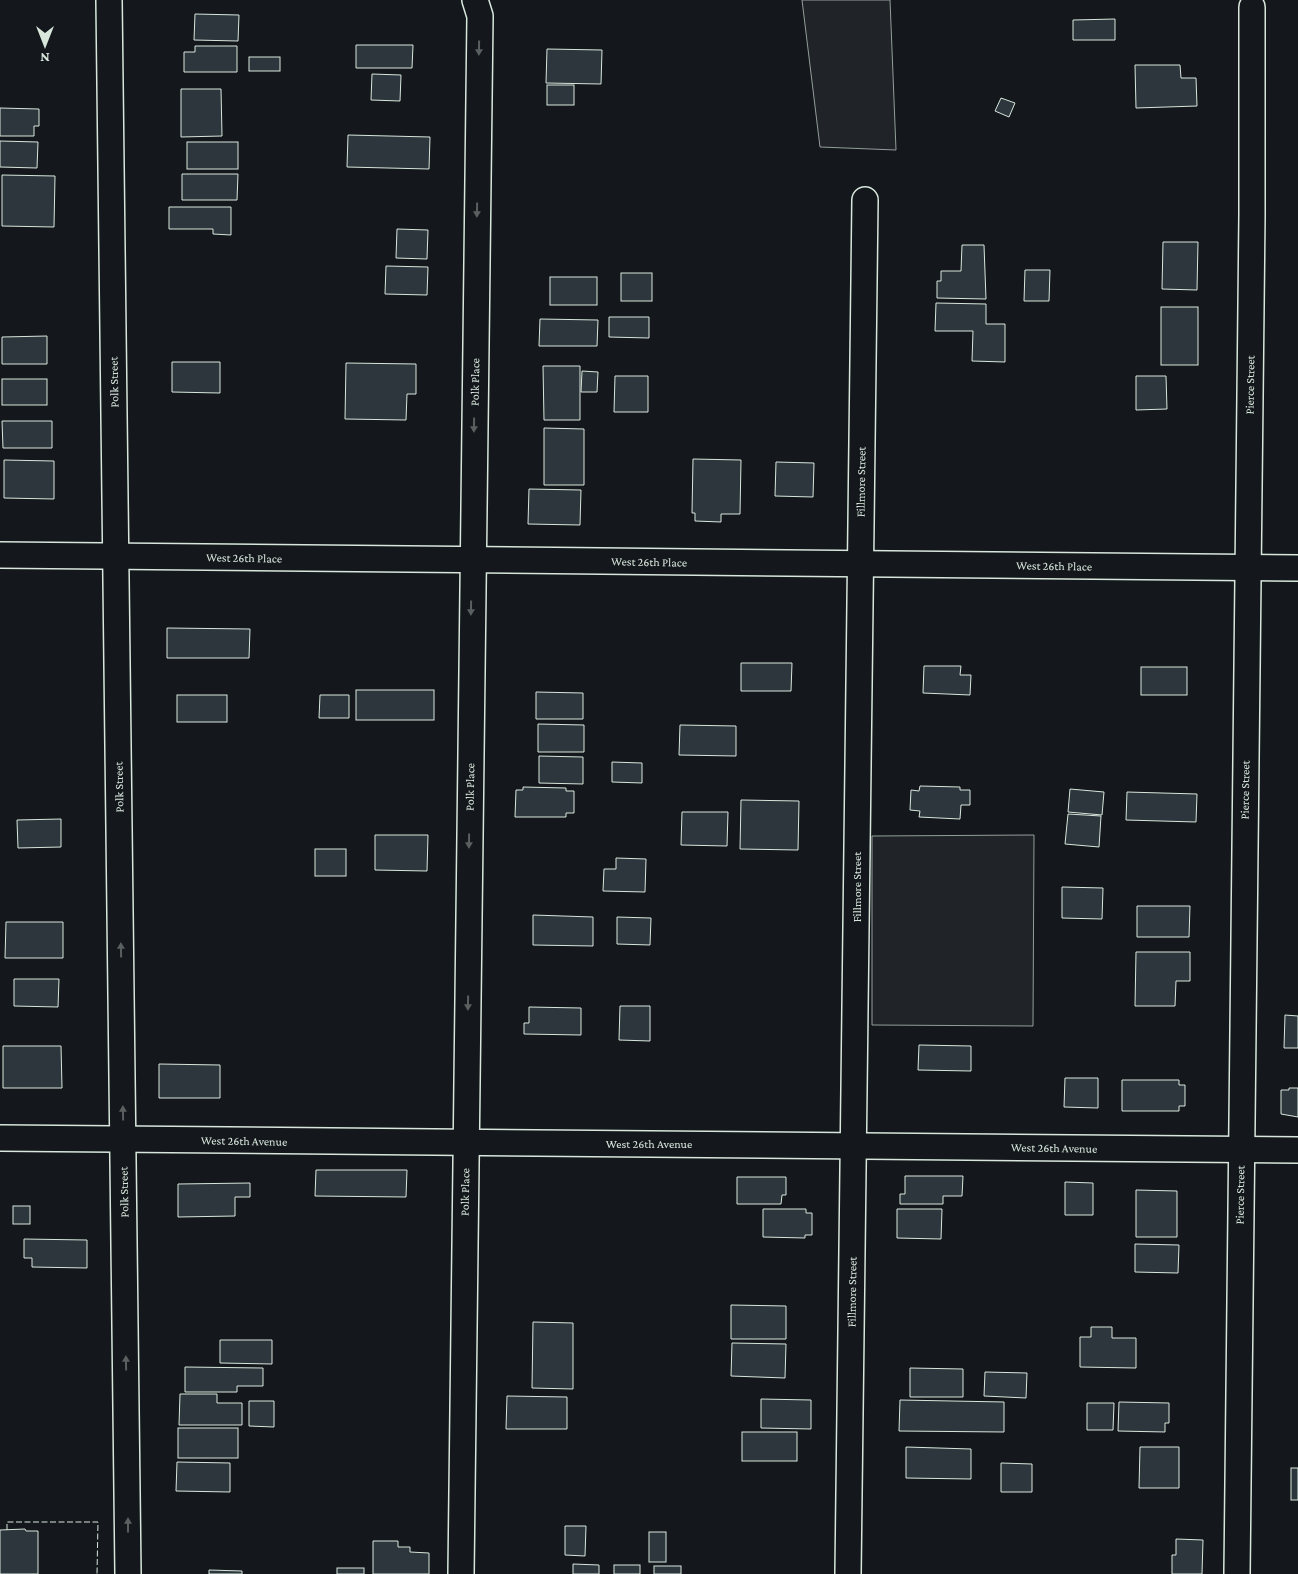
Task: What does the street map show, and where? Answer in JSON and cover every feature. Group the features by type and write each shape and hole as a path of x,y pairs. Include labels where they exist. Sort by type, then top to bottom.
{"street":[{"name":"Polk Street","path":"109,0 128,1574"},
{"name":"Polk Place","path":"461,1574 480,16 475,0"},
{"name":"Pierce Street","path":"1238,1574 1252,7"},
{"name":"Fillmore Street","path":"848,1574 865,200"},
{"name":"West 26th Place","path":"0,555 1298,568"},
{"name":"West 26th Avenue","path":"0,1138 1298,1150"}],"shaded area":[{"path":"802,0 890,0 896,150 820,147"},
{"path":"1034,835 1033,1026 872,1025 872,836"}],"building":[{"path":"195,14 239,15 238,41 194,40"},
{"path":"1115,19 1115,40 1073,40 1073,20"},
{"path":"356,45 413,45 412,68 356,68"},
{"path":"195,46 237,46 237,72 184,72 184,52 195,52"},
{"path":"547,49 602,50 601,84 546,83"},
{"path":"249,57 280,57 280,71 249,71"},
{"path":"1135,65 1180,65 1181,78 1196,78 1197,106 1136,108"},
{"path":"372,74 401,75 400,101 371,100"},
{"path":"547,85 574,85 574,105 547,105"},
{"path":"181,89 221,89 222,136 181,137"},
{"path":"1001,98 1015,103 1009,117 995,111"},
{"path":"0,108 39,109 39,126 34,126 34,136 0,136"},
{"path":"348,135 430,137 429,169 347,167"},
{"path":"0,141 38,142 37,168 0,167"},
{"path":"187,142 238,142 238,169 187,169"},
{"path":"182,174 238,174 237,200 182,200"},
{"path":"2,175 55,176 54,227 2,226"},
{"path":"169,207 231,207 231,235 213,234 213,229 169,229"},
{"path":"397,229 428,230 427,259 396,258"},
{"path":"1163,242 1198,242 1197,290 1162,289"},
{"path":"962,245 984,245 986,299 937,298 937,281 941,281 941,271 961,271"},
{"path":"386,266 428,267 427,295 385,294"},
{"path":"1025,270 1050,270 1049,301 1024,301"},
{"path":"621,273 652,273 652,301 621,301"},
{"path":"550,277 597,277 597,305 550,305"},
{"path":"936,303 986,304 986,324 1005,324 1005,362 972,361 973,331 935,331"},
{"path":"1161,307 1198,307 1198,365 1161,365"},
{"path":"609,317 649,317 649,338 609,337"},
{"path":"540,319 598,320 597,346 539,346"},
{"path":"47,336 47,364 2,364 2,337"},
{"path":"172,362 220,362 220,393 172,392"},
{"path":"346,363 416,364 416,394 407,394 406,420 345,419"},
{"path":"543,366 580,366 580,420 544,420"},
{"path":"582,371 598,372 597,392 581,392"},
{"path":"615,376 648,376 648,412 614,412"},
{"path":"1136,376 1166,376 1167,409 1136,410"},
{"path":"2,379 47,379 47,405 2,405"},
{"path":"2,421 52,421 52,448 3,448"},
{"path":"544,428 584,429 584,485 544,485"},
{"path":"693,459 741,460 740,514 721,514 721,522 695,521 695,513 692,513"},
{"path":"4,460 54,461 54,499 4,498"},
{"path":"776,462 814,463 813,497 775,496"},
{"path":"529,489 581,490 580,525 528,524"},
{"path":"167,628 250,629 249,658 167,658"},
{"path":"741,663 792,663 791,691 741,691"},
{"path":"924,666 961,666 960,675 971,675 970,695 923,693"},
{"path":"1141,667 1187,667 1187,695 1141,695"},
{"path":"356,690 434,690 434,720 356,720"},
{"path":"536,692 583,693 583,719 536,719"},
{"path":"177,695 227,695 227,722 177,722"},
{"path":"320,695 349,695 349,718 319,718"},
{"path":"538,724 584,725 584,752 538,752"},
{"path":"680,725 736,726 736,756 679,755"},
{"path":"539,756 583,757 583,784 539,783"},
{"path":"612,762 642,763 642,783 612,782"},
{"path":"920,786 960,787 960,790 970,790 970,805 961,805 960,819 919,817 920,811 910,810 911,790 919,791"},
{"path":"523,787 566,788 566,791 574,791 574,813 566,813 566,817 515,817 516,790 523,790"},
{"path":"1070,789 1104,792 1102,815 1068,812"},
{"path":"1127,792 1197,794 1196,822 1126,820"},
{"path":"741,800 799,801 798,850 740,849"},
{"path":"682,812 728,812 727,846 681,845"},
{"path":"1068,814 1101,816 1099,847 1065,844"},
{"path":"61,819 61,847 18,848 17,820"},
{"path":"375,835 428,835 427,871 375,870"},
{"path":"315,849 346,849 346,876 315,876"},
{"path":"616,858 646,859 645,892 603,891 604,869 616,869"},
{"path":"1062,887 1103,888 1102,919 1062,918"},
{"path":"1137,906 1190,906 1189,937 1137,937"},
{"path":"533,915 593,917 593,946 533,945"},
{"path":"617,917 651,918 650,945 617,944"},
{"path":"6,922 63,922 63,958 5,958"},
{"path":"1136,952 1190,952 1190,981 1176,981 1175,1006 1135,1006"},
{"path":"14,979 59,979 58,1007 14,1006"},
{"path":"620,1006 650,1006 650,1041 619,1040"},
{"path":"529,1007 581,1008 581,1035 524,1034 524,1023 529,1023"},
{"path":"1285,1015 1298,1016 1298,1048 1284,1048"},
{"path":"919,1045 971,1046 971,1071 918,1070"},
{"path":"3,1046 61,1046 62,1088 3,1088"},
{"path":"159,1064 220,1065 220,1098 159,1098"},
{"path":"1065,1078 1098,1078 1098,1108 1064,1107"},
{"path":"1122,1080 1179,1080 1179,1085 1185,1085 1185,1106 1179,1106 1179,1111 1122,1111"},
{"path":"1289,1088 1298,1088 1298,1117 1281,1114 1281,1090 1289,1090"},
{"path":"316,1170 407,1170 406,1197 315,1196"},
{"path":"905,1176 963,1176 962,1196 943,1196 943,1204 900,1204 900,1194 905,1194"},
{"path":"737,1177 786,1177 786,1195 782,1195 781,1204 737,1204"},
{"path":"1065,1182 1093,1183 1093,1215 1065,1215"},
{"path":"250,1183 250,1197 235,1197 235,1216 178,1217 178,1184"},
{"path":"1136,1190 1177,1191 1177,1237 1136,1237"},
{"path":"13,1206 30,1206 30,1224 13,1224"},
{"path":"763,1209 806,1209 806,1213 812,1213 812,1235 805,1235 805,1238 763,1237"},
{"path":"897,1209 942,1209 941,1239 897,1238"},
{"path":"24,1239 87,1240 87,1268 32,1267 32,1258 24,1258"},
{"path":"1135,1244 1179,1245 1178,1273 1135,1272"},
{"path":"731,1305 786,1306 786,1339 731,1339"},
{"path":"533,1322 573,1323 573,1389 532,1388"},
{"path":"1091,1327 1112,1327 1112,1338 1136,1338 1136,1368 1080,1367 1080,1337 1091,1337"},
{"path":"220,1340 272,1340 272,1364 220,1363"},
{"path":"732,1343 786,1344 785,1378 731,1376"},
{"path":"185,1367 263,1368 263,1386 237,1386 237,1392 185,1392"},
{"path":"910,1368 963,1369 963,1397 910,1397"},
{"path":"985,1372 1027,1373 1026,1398 984,1396"},
{"path":"180,1394 217,1394 217,1403 242,1403 242,1425 179,1425"},
{"path":"507,1396 567,1397 567,1429 506,1429"},
{"path":"761,1399 811,1400 811,1429 761,1428"},
{"path":"900,1400 1004,1402 1004,1432 899,1431"},
{"path":"249,1401 274,1401 274,1427 249,1426"},
{"path":"1119,1402 1169,1403 1169,1423 1165,1423 1165,1432 1118,1431"},
{"path":"1087,1403 1114,1403 1113,1430 1087,1430"},
{"path":"178,1428 238,1428 238,1458 178,1458"},
{"path":"742,1432 797,1432 797,1461 742,1461"},
{"path":"906,1447 971,1449 971,1479 906,1478"},
{"path":"1140,1447 1179,1447 1179,1488 1139,1488"},
{"path":"177,1462 230,1463 230,1492 176,1491"},
{"path":"1001,1463 1032,1464 1032,1492 1001,1492"},
{"path":"1291,1468 1298,1468 1298,1500 1291,1500"},
{"path":"565,1526 586,1526 585,1556 565,1555"},
{"path":"25,1529 26,1531 38,1531 38,1574 0,1574 0,1530"},
{"path":"649,1532 666,1532 666,1562 649,1562"},
{"path":"1176,1539 1203,1540 1202,1574 1172,1574 1172,1555 1176,1555"},
{"path":"373,1541 398,1541 398,1547 410,1547 410,1552 429,1553 429,1574 373,1574"},
{"path":"573,1564 599,1565 599,1574 573,1574"},
{"path":"614,1565 640,1565 640,1574 614,1574"},
{"path":"654,1566 681,1566 681,1574 654,1574"},
{"path":"337,1568 364,1568 364,1574 337,1574"},
{"path":"209,1570 242,1571 242,1574 209,1574"}],"fence":[{"path":"7,1530 7,1522 98,1522 97,1574"}]}
